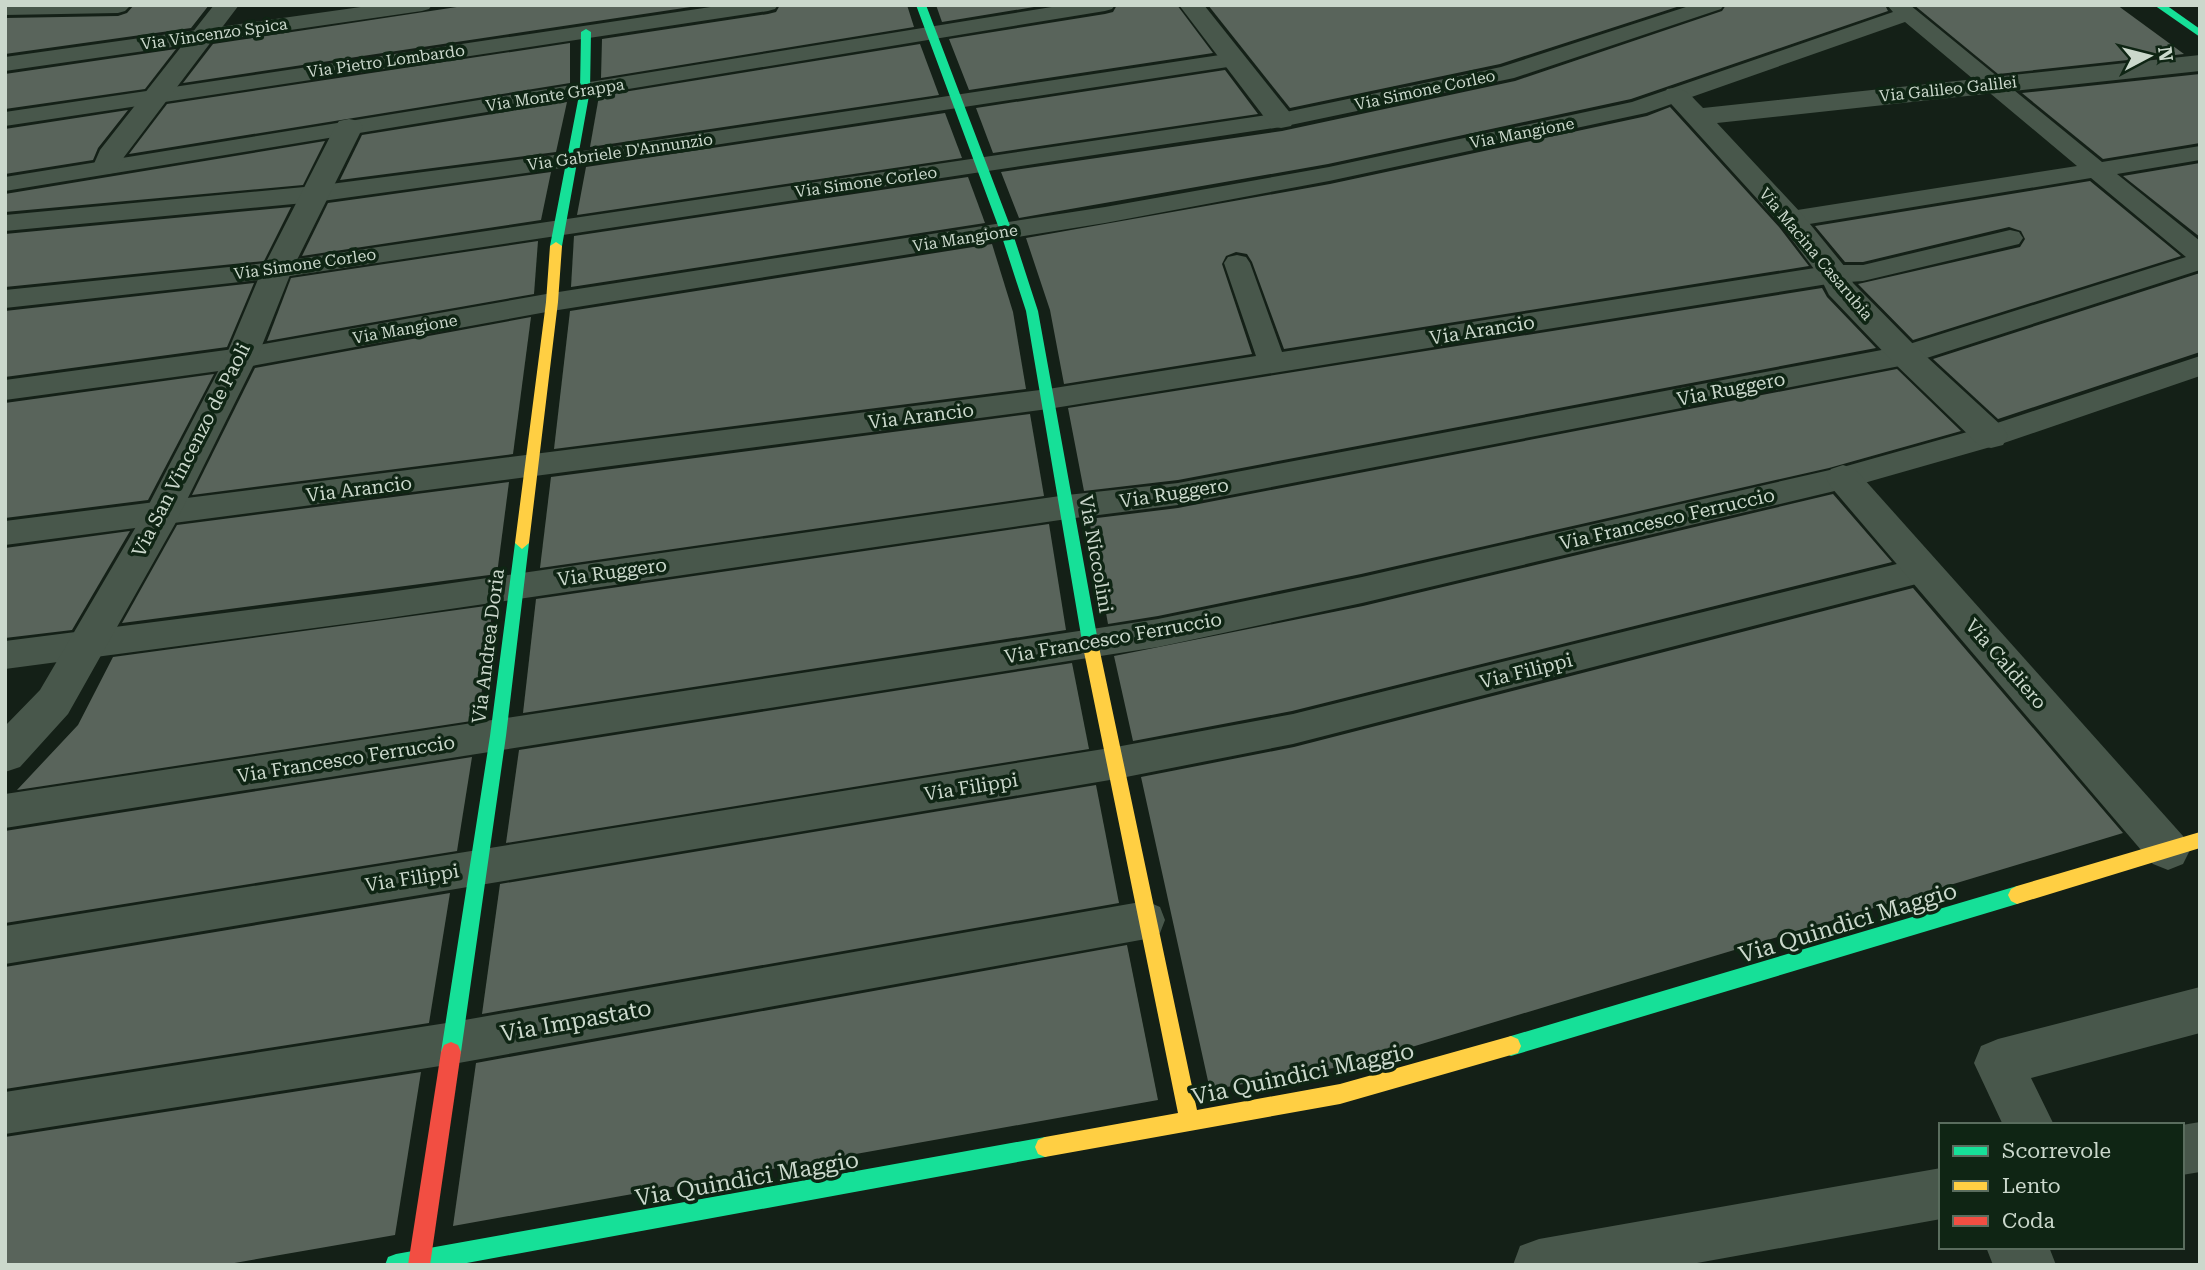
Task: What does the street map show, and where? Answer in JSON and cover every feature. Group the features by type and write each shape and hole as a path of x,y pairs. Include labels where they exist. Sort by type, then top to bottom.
{"street":[{"path":"107,166 110,156 227,5"},
{"name":"Via Niccolini","path":"921,5 1006,231 1032,311 1090,645 1190,1122"},
{"path":"1191,5 1281,120"},
{"path":"2165,6 2200,34"},
{"name":"Via Andrea Doria","path":"419,1263 498,736 533,467 552,302 557,228 585,90 586,32"},
{"name":"Via Galileo Galilei","path":"1686,106 1991,84 2200,63"},
{"name":"Via Macina Casarubia","path":"1686,106 1791,219 1834,274 1840,288 1905,355 1992,436"},
{"name":"Via San Vincenzo de Paoli","path":"5,754 54,702 162,514 241,358 277,270 349,127"},
{"name":"Via Caldiero","path":"1843,478 2184,845"},
{"name":"Via Quindici Maggio","path":"396,1265 419,1263 1340,1094 1545,1037 2184,845"},
{"path":"2028,1123 1998,1063 2200,1010"},
{"path":"1539,1265 1939,1193"},
{"path":"2014,1249 2030,1265"}],"lane":[{"name":"Via Vincenzo Spica","path":"5,64 422,5"},
{"name":"Via Pietro Lombardo","path":"5,119 768,5"},
{"name":"Via Monte Grappa","path":"5,184 1105,5"},
{"name":"Via Simone Corleo","path":"5,299 277,270 1281,120 1506,73 1714,5"},
{"path":"5,9 118,7"},
{"path":"1902,10 2200,258"},
{"name":"Via Mangione","path":"5,390 241,358 552,302 1006,231 1329,174 1609,116 1686,106 1902,10"},
{"name":"Via Gabriele D'Annunzio","path":"5,223 315,194 569,160 1233,60"},
{"path":"1791,219 2200,153"},
{"name":"Via Arancio","path":"5,533 1048,399 1834,274 1863,273 2010,238"},
{"name":"Via Ruggero","path":"5,655 382,606 1066,507 1178,494 1905,355 2200,258"},
{"path":"1237,263 1272,363"},
{"name":"Via Francesco Ferruccio","path":"5,811 1158,634 1362,590 1843,478 1992,436 2200,366"},
{"name":"Via Filippi","path":"5,945 1116,763 1293,729 1926,570"},
{"name":"Via Impastato","path":"5,1113 453,1043 1146,920"}],"building":[{"path":"134,5 209,5 191,28 5,54 5,18 118,16 127,13"},
{"path":"470,5 704,5 183,83 213,44"},
{"path":"780,5 907,5 914,27 601,78 602,39 768,14 776,12"},
{"path":"936,5 1046,5 942,22"},
{"path":"1117,5 1177,5 1213,53 969,90 949,39 1105,14 1113,12"},
{"path":"1208,5 1683,5 1500,64 1290,108"},
{"path":"1726,5 1885,5 1888,11 1631,99 1328,164 1019,218 1001,172 1282,131 1515,81 1722,11"},
{"path":"1914,5 2117,5 2184,54 1998,74"},
{"path":"570,43 570,83 129,154 167,104"},
{"path":"920,44 939,95 590,147 599,96"},
{"path":"176,49 145,89 5,109 5,74"},
{"path":"1225,70 1258,114 993,153 976,108"},
{"path":"2200,74 2200,143 2103,159 2022,93"},
{"path":"567,102 556,152 340,180 362,135"},
{"path":"1670,107 1779,227 1809,266 1284,349 1252,262 1247,254 1236,252 1226,256 1222,264 1252,354 1064,384 1050,310 1026,238 1330,184 1647,116"},
{"path":"128,110 98,148 93,160 5,174 5,129"},
{"path":"945,113 962,158 577,215 586,167"},
{"path":"325,141 303,185 5,212 5,194"},
{"path":"2200,163 2200,237 2123,176"},
{"path":"551,172 541,220 302,256 328,203"},
{"path":"968,177 985,223 571,287 574,236"},
{"path":"2090,181 2181,256 1913,340 1858,284 2020,247 2025,239 2021,231 2009,227 1863,262 1845,262 1815,226"},
{"path":"291,207 264,261 5,287 5,234"},
{"path":"538,241 534,294 267,341 291,278"},
{"path":"992,244 1013,312 1026,389 554,449 570,311"},
{"path":"2200,273 2200,352 1998,419 1933,359"},
{"path":"254,283 227,347 5,377 5,311"},
{"path":"1822,288 1827,297 1876,348 1178,480 1084,491 1068,408"},
{"path":"531,317 513,454 192,495 255,368"},
{"path":"1897,369 1961,431 1829,468 1361,574 1108,624 1089,519 1178,508"},
{"path":"214,374 148,500 5,518 5,403"},
{"path":"1030,414 1044,496 540,568 551,477"},
{"path":"509,482 497,574 122,623 177,525"},
{"path":"1833,494 1892,562 1292,711 1133,741 1114,656 1363,606"},
{"path":"1049,524 1066,630 523,713 536,599"},
{"path":"130,531 72,630 5,638 5,548"},
{"path":"1913,588 2123,833 1405,1049 1339,1067 1210,1090 1141,777 1294,747"},
{"path":"493,605 478,720 17,790 78,725 113,657"},
{"path":"1072,663 1089,749 506,843 519,750"},
{"path":"472,757 457,851 5,923 5,831"},
{"path":"1096,785 1119,903 482,1014 500,884"},
{"path":"450,893 429,1023 5,1089 5,967"},
{"path":"1127,945 1158,1100 453,1226 476,1063"},
{"path":"421,1072 395,1235 223,1265 5,1265 5,1137"}],"traffic: fast":[{"path":"921,5 1006,231 1032,311 1091,647"},
{"path":"2159,5 2200,34"},
{"path":"556,246 585,90 586,32"},
{"path":"451,1052 498,736 522,543"},
{"path":"1511,1046 2017,895"},
{"path":"396,1265 1045,1147"}],"traffic: slow":[{"path":"522,543 552,302 556,246"},
{"path":"1091,647 1190,1122"},
{"path":"2017,895 2200,840"},
{"path":"1045,1147 1340,1094 1511,1046"}],"traffic: jam":[{"path":"419,1265 451,1052"}]}
